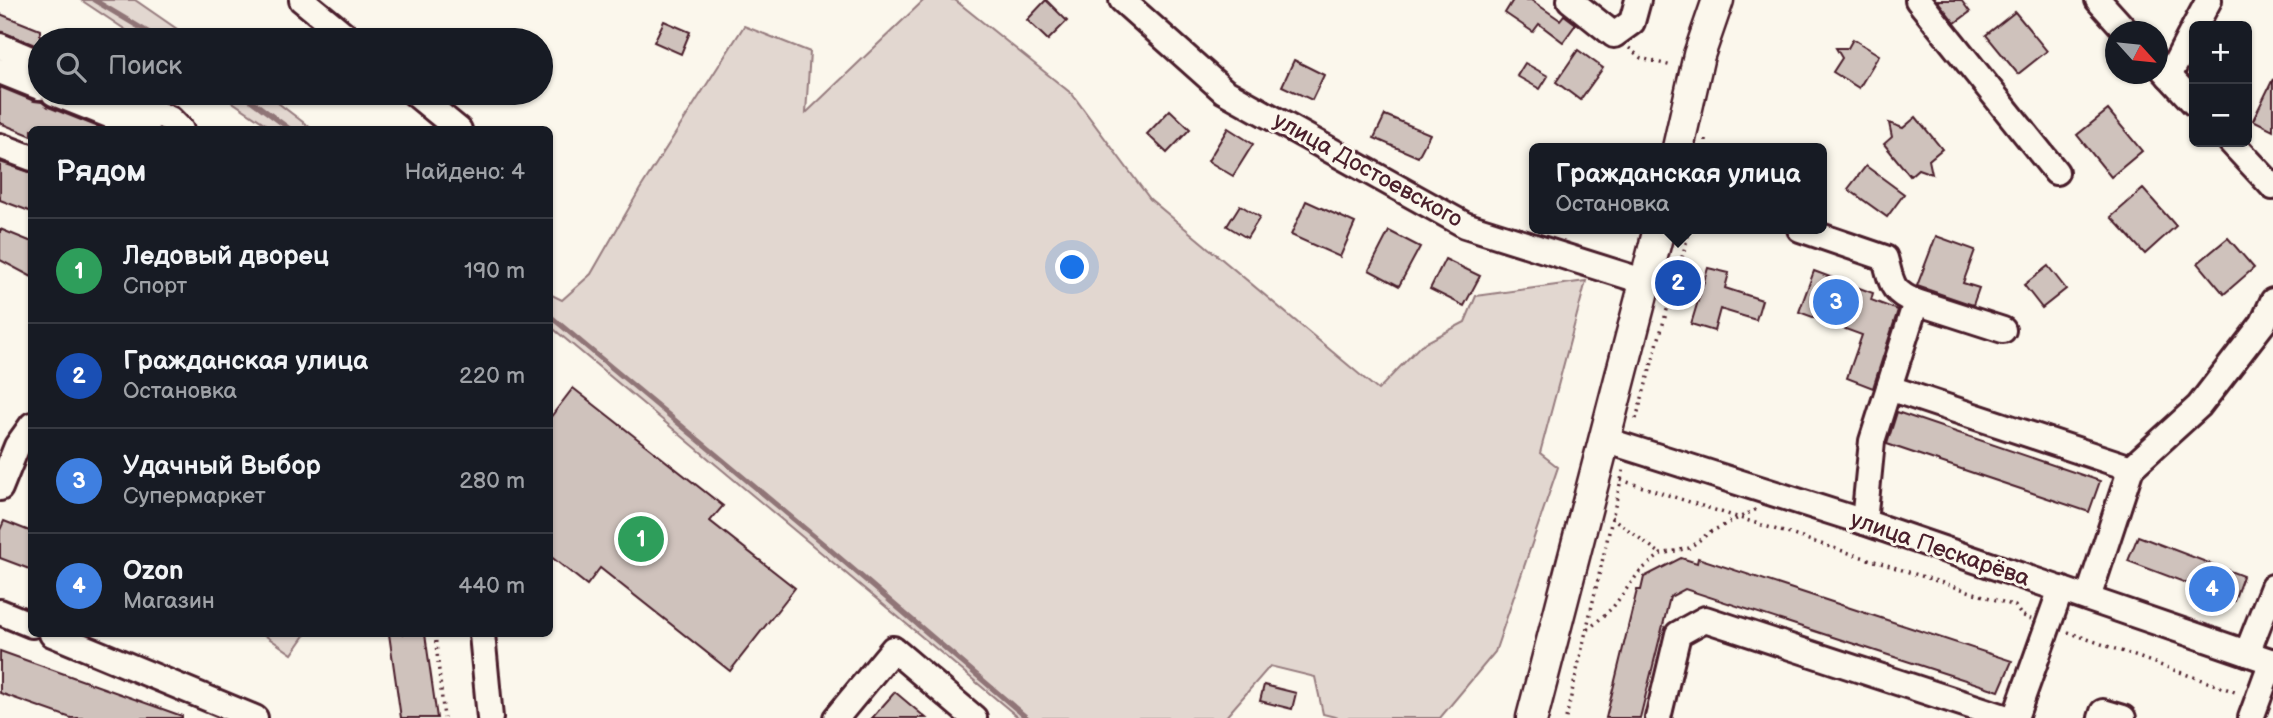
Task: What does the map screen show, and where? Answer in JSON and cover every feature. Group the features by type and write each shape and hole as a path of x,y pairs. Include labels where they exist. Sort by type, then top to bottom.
{"main road":[{"path":"1679,143 1695,73 1718,0"},
{"path":"1532,718 1617,444 1646,282 1658,234"}],"street":[{"path":"302,0 336,28"},
{"name":"улица Достоевского","path":"1122,0 1224,91 1465,225 1646,282"},
{"path":"1570,0 1614,35 1632,22 1638,0"},
{"path":"1918,0 2056,172"},
{"path":"2098,0 2117,21"},
{"path":"2198,21 2209,0"},
{"path":"2168,63 2189,35"},
{"path":"0,46 28,58"},
{"path":"0,71 28,82"},
{"path":"2168,75 2189,98"},
{"path":"84,105 137,126"},
{"path":"137,105 170,119 177,126"},
{"path":"429,105 454,126"},
{"path":"0,146 28,156"},
{"path":"2236,147 2273,187"},
{"path":"1815,234 1885,257 1893,284 1901,295 2003,330"},
{"path":"2088,598 2131,468 2199,406 2263,323 2273,301"},
{"path":"1864,523 1872,440 1916,302"},
{"path":"1889,387 2131,468"},
{"name":"улица Пескарёва","path":"1617,444 1864,523 2272,661"},
{"path":"0,488 24,449"},
{"path":"2247,653 2273,587"},
{"path":"2015,718 2061,589"},
{"path":"0,612 28,623"},
{"path":"1658,718 1678,634 1705,619 2007,718"},
{"path":"59,637 255,718"},
{"path":"482,637 490,718"},
{"path":"836,718 893,649 974,718"},
{"path":"2255,709 2272,661"},
{"path":"2101,718 2103,712 2123,718"}],"path":[{"path":"1614,35 1641,58 1695,73"},
{"path":"1566,718 1621,480 1617,444 1688,234"},
{"path":"1621,480 2015,606 2021,615 2255,709"},
{"path":"1587,631 1613,607 1640,571 1661,554 1689,548 1710,532 1781,497"},
{"path":"1611,517 1661,554"},
{"path":"435,637 443,718"}],"shaded area":[{"path":"81,0 135,0 176,28 123,28"},
{"path":"924,0 955,0 1072,94 1150,199 1378,390 1421,345 1465,322 1476,296 1586,281 1540,453 1558,467 1495,652 1440,718 1339,718 1323,714 1315,677 1270,666 1225,718 1019,718 553,329 553,296 562,300 591,274 640,189 744,26 810,52 806,113"},
{"path":"237,105 281,105 308,126 268,126"},
{"path":"267,637 304,637 292,654"}],"building":[{"path":"1046,0 1067,21 1048,40 1027,20"},
{"path":"1513,0 1531,0 1560,20 1564,15 1576,24 1563,42 1539,24 1533,32 1505,13"},
{"path":"1937,0 1961,0 1970,12 1955,23"},
{"path":"2015,12 2047,51 2018,74 1986,35"},
{"path":"0,14 35,28 28,28 28,42 0,31"},
{"path":"664,21 690,32 681,54 654,42"},
{"path":"1853,39 1879,55 1859,88 1833,72 1842,58 1836,48 1848,48"},
{"path":"1578,50 1603,68 1580,100 1556,82"},
{"path":"1294,60 1324,75 1312,100 1282,86"},
{"path":"1525,63 1548,76 1540,89 1517,76"},
{"path":"2273,79 2273,130 2253,120"},
{"path":"0,87 28,99 28,105 46,105 96,126 28,126 28,134 0,123"},
{"path":"1170,110 1190,129 1167,153 1147,134"},
{"path":"2108,110 2142,151 2111,177 2077,135"},
{"path":"1385,115 1430,134 1418,157 1374,138"},
{"path":"1916,117 1942,149 1929,160 1932,174 1918,169 1910,176 1884,144 1892,137 1889,123 1903,128"},
{"path":"1228,128 1253,144 1233,176 1208,161"},
{"path":"0,162 28,172 28,210 0,200"},
{"path":"1866,166 1904,194 1887,217 1848,189"},
{"path":"2143,189 2176,226 2145,254 2111,217"},
{"path":"1306,201 1355,223 1340,257 1291,235"},
{"path":"1240,205 1260,217 1247,238 1227,226"},
{"path":"0,229 28,240 28,275 0,260"},
{"path":"1389,231 1420,247 1399,286 1369,270"},
{"path":"1936,236 1975,250 1963,283 1979,288 1973,305 1917,286"},
{"path":"2228,238 2254,268 2224,294 2198,263"},
{"path":"1445,259 1480,276 1464,306 1430,289"},
{"path":"2048,266 2066,289 2042,308 2024,285"},
{"path":"1708,268 1729,273 1725,288 1762,300 1756,320 1720,309 1714,331 1691,324"},
{"path":"1814,271 1873,293 1871,300 1898,310 1873,388 1847,378 1862,335 1799,312"},
{"path":"573,388 723,506 710,521 795,588 730,671 600,568 587,585 553,558 553,414"},
{"path":"1897,412 2100,481 2089,512 1887,444"},
{"path":"4,521 28,530 28,568 0,558 0,530"},
{"path":"2138,536 2243,576 2234,601 2128,561"},
{"path":"1681,558 1697,563 1698,558 2012,661 1999,691 1685,589 1670,597 1640,718 1606,718 1637,590 1641,590 1644,577"},
{"path":"389,637 425,637 437,718 401,718"},
{"path":"0,651 182,718 71,718 0,693"},
{"path":"1264,685 1296,693 1292,709 1260,701"},
{"path":"895,692 926,718 872,718"}],"waterway":[{"path":"94,0 141,28"},
{"path":"257,105 286,126"},
{"path":"553,319 1027,718"}],"place":[{"name":"Гражданская улица","path":"1678,283"},
{"name":"Удачный Выбор","path":"1836,302"},
{"name":"Ледовый дворец","path":"641,539"},
{"name":"Ozon","path":"2212,589"}]}
